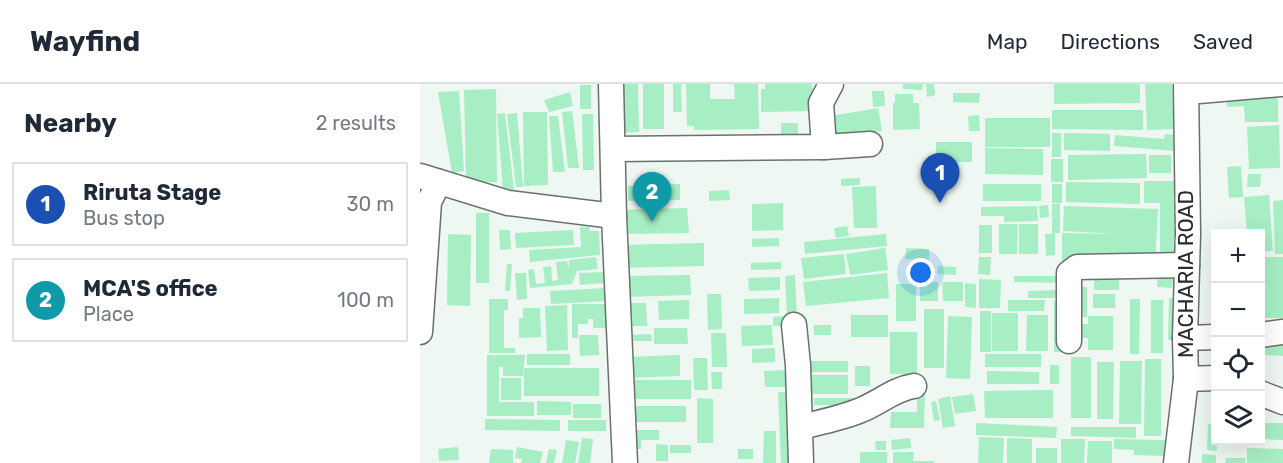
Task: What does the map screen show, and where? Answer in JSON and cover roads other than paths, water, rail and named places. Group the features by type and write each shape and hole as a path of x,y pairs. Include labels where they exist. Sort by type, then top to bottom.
{"street":[{"path":"611,84 614,216 625,463"},
{"path":"824,147 821,103 831,84"},
{"path":"1187,88 1280,84"},
{"name":"MACHARIA ROAD","path":"1176,463 1186,379 1187,88"},
{"path":"613,149 824,147 870,144"},
{"path":"420,332 429,179 508,203 614,216"},
{"path":"1069,341 1069,273 1072,269 1077,267 1187,265"},
{"path":"795,325 801,463"},
{"path":"1265,334 1283,332"},
{"path":"1185,338 1211,337"},
{"path":"1186,379 1211,378"},
{"path":"801,427 862,410 896,391 914,386"},
{"path":"1265,395 1283,402"}],"place":[{"name":"Riruta Stage","path":"940,203"},
{"name":"MCA'S office","path":"652,222"}]}
